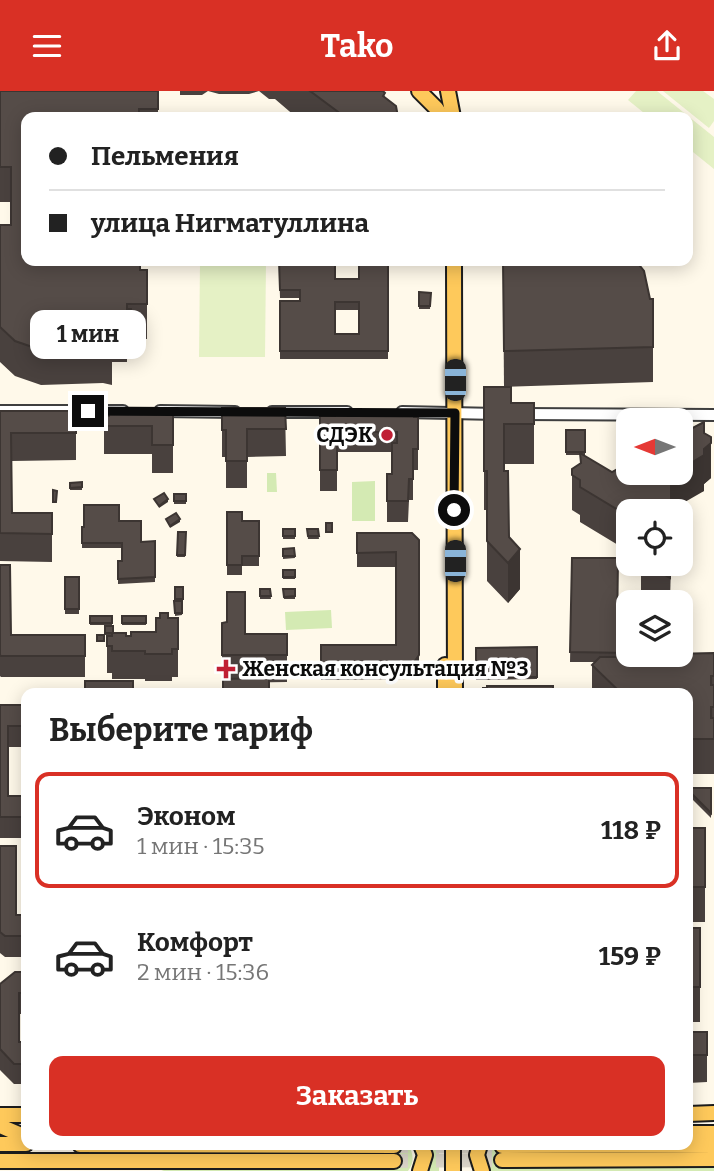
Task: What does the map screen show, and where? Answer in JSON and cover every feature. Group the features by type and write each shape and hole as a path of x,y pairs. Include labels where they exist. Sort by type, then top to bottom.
{"main road":[{"path":"419,91 439,112"},
{"path":"448,91 452,112"},
{"path":"446,266 455,688"},
{"path":"445,688 454,266"},
{"path":"693,1114 714,1113"},
{"path":"0,1115 21,1115"},
{"path":"0,1126 21,1135"},
{"path":"693,1133 714,1133"},
{"path":"0,1144 21,1144"},
{"path":"693,1146 714,1145"},
{"path":"286,1150 394,1153"},
{"path":"420,1171 425,1155 423,1150"},
{"path":"445,1150 445,1171"},
{"path":"453,1150 453,1171"},
{"path":"478,1150 477,1155 482,1171"},
{"path":"502,1153 582,1150"},
{"path":"0,1160 394,1153"},
{"path":"502,1153 714,1160"},
{"path":"20,1171 44,1160"},
{"path":"113,1160 145,1171"}],"street":[{"path":"0,411 134,411"},
{"path":"152,411 358,412"},
{"path":"386,412 714,415"}],"green space":[{"path":"636,91 657,91 683,112 643,112 628,100"},
{"path":"663,91 703,91 714,99 714,121 709,128 693,115 693,112 689,112"},
{"path":"693,120 714,137 714,169 693,152"},
{"path":"200,266 266,266 265,357 199,357"},
{"path":"267,473 276,473 277,492 267,492"},
{"path":"375,481 375,521 352,521 352,482"},
{"path":"331,610 332,628 286,630 285,612"},
{"path":"394,1150 411,1150 413,1158 408,1171 164,1171 153,1167 394,1167"},
{"path":"426,1150 439,1150 439,1171 425,1171"},
{"path":"486,1150 502,1150 503,1168 714,1167 714,1171 489,1171"}],"building":[{"path":"0,91 158,91 158,109 139,109 139,112 21,112 21,266 140,266 140,270 147,270 147,304 127,304 127,309 131,309 131,316 127,327 112,327 112,350 41,350 15,341 0,327 0,225 11,225 11,167 0,167"},
{"path":"310,91 383,91 383,96 396,106 397,112 338,112"},
{"path":"279,266 335,266 335,279 359,279 359,266 388,266 388,351 280,351 280,301 300,301 300,290 280,290","holes":["335,302 359,302 359,334 335,334"]},
{"path":"503,266 640,266 644,271 650,299 653,299 653,347 504,351"},
{"path":"419,292 431,293 430,306 419,306"},
{"path":"484,387 511,387 511,403 534,403 534,424 504,424 509,537 520,549 508,563 487,541"},
{"path":"222,408 285,408 286,429 247,429 247,461 226,461 226,430 222,430"},
{"path":"109,409 173,409 173,445 152,445 152,426 104,426 104,416 109,416"},
{"path":"335,410 414,410 414,417 418,417 418,449 413,449 413,479 409,479 408,501 387,501 387,474 392,474 392,443 397,443 397,432 337,432 337,470 320,470 320,416 335,416"},
{"path":"0,411 76,411 76,433 11,433 12,513 52,513 52,534 0,533"},
{"path":"704,422 704,433 711,437 711,443 704,449 704,455 693,462 693,428"},
{"path":"566,430 585,430 585,452 566,452"},
{"path":"580,453 612,472 616,470 616,485 671,485 671,499 616,499 616,509 580,487 580,480 572,475 572,469 581,463"},
{"path":"82,482 82,487 70,488 70,483"},
{"path":"53,490 57,491 56,502 53,502"},
{"path":"164,493 168,499 159,506 154,499"},
{"path":"174,494 186,494 186,501 174,501"},
{"path":"84,505 119,505 119,521 141,521 141,542 155,541 155,577 118,579 122,543 82,543"},
{"path":"227,512 242,512 242,521 259,521 259,556 242,556 242,565 227,565"},
{"path":"176,513 180,519 170,526 166,519"},
{"path":"326,523 332,523 332,532 326,532"},
{"path":"283,529 295,529 295,536 283,536"},
{"path":"307,529 318,529 319,536 308,536"},
{"path":"178,532 186,532 185,555 177,555"},
{"path":"357,533 412,533 419,540 419,655 412,665 321,665 321,645 396,645 396,552 357,553"},
{"path":"294,548 295,556 283,556 283,549"},
{"path":"572,558 616,558 616,653 570,652"},
{"path":"0,565 10,565 11,635 85,635 85,656 0,655"},
{"path":"283,570 295,570 295,577 283,577"},
{"path":"65,577 79,577 79,609 65,609"},
{"path":"175,587 183,587 183,599 175,599"},
{"path":"260,589 270,589 271,596 260,596"},
{"path":"283,589 295,589 295,596 284,597"},
{"path":"227,592 245,592 245,634 287,634 287,655 222,655 222,623 227,622"},
{"path":"174,601 182,601 182,613 175,613"},
{"path":"160,613 168,613 168,618 178,618 178,649 172,649 172,654 112,651 112,646 107,646 107,636 112,636 112,633 126,633 126,636 131,636 131,632 156,632 156,618 160,618"},
{"path":"90,616 112,616 112,623 90,623"},
{"path":"122,616 146,616 146,623 122,623"},
{"path":"105,626 113,626 113,633 105,633"},
{"path":"97,635 104,635 104,641 97,641"},
{"path":"537,647 537,677 476,677 476,648"},
{"path":"693,653 714,653 714,676 711,676 711,685 714,685 714,707 711,707 711,718 714,718 714,739 693,739 693,688 616,688 592,665 600,657 616,657 616,667 693,667"},
{"path":"269,678 269,688 223,688 223,679"},
{"path":"85,681 133,681 133,688 85,688"},
{"path":"487,686 553,686 553,688"},
{"path":"0,705 21,705 21,726 8,726 8,796 21,796 21,817 0,817"},
{"path":"693,788 711,788 711,813 693,795"},
{"path":"693,828 705,828 705,887 693,887"},
{"path":"0,846 16,846 16,915 21,915 21,936 5,936 0,932"},
{"path":"693,928 700,928 700,987 693,987"},
{"path":"15,972 21,972 21,1064 14,1064 0,1049 0,984"},
{"path":"693,1032 707,1032 707,1055 693,1055"}],"tunnel":[{"path":"394,1161 502,1160"}],"place":[{"name":"СДЭК","path":"387,435"},
{"name":"Женская консультация №3","path":"226,669"}],"route":[{"path":"88,411 455,413 454,510"}]}
